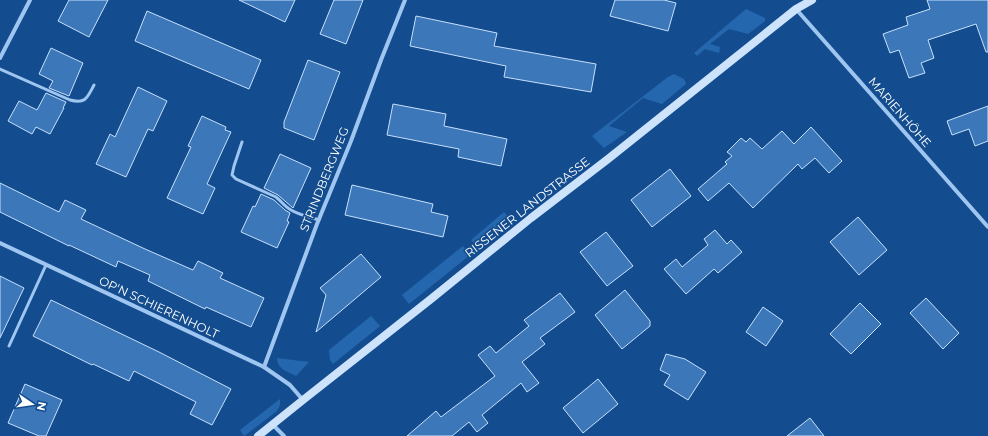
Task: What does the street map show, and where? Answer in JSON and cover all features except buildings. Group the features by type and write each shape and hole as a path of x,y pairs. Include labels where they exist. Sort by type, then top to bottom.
{"main road":[{"name":"RISSENER LANDSTRASSE","path":"258,436 796,9 812,0"}],"street":[{"path":"0,58 1,51 30,0"},
{"name":"STRINDBERGWEG","path":"264,367 319,220 405,0"},
{"name":"MARIENHÖHE","path":"796,9 988,227"},
{"name":"OP'N SCHIERENHOLT","path":"0,243 264,367 290,386 303,400"},
{"path":"273,425 284,436"}],"lane":[{"path":"0,69 77,102 84,101 88,97 94,85"},
{"path":"242,142 232,175 236,179 276,197 292,211 319,220"},
{"path":"9,346 46,265"}],"shaded area":[{"path":"746,9 765,18 765,21 748,34 729,29 710,44 720,47 719,53 705,49 697,56 694,53"},
{"path":"674,74 684,79 686,84 662,104 643,98 609,126 627,132 604,148 592,136 668,77"},
{"path":"504,212 512,221 479,249 471,240"},
{"path":"463,246 470,255 409,304 402,295"},
{"path":"371,316 380,326 333,364 330,360 329,350"},
{"path":"277,358 309,362 296,376 281,367 277,362"},
{"path":"280,399 280,405 277,411 244,436 240,430"}]}
